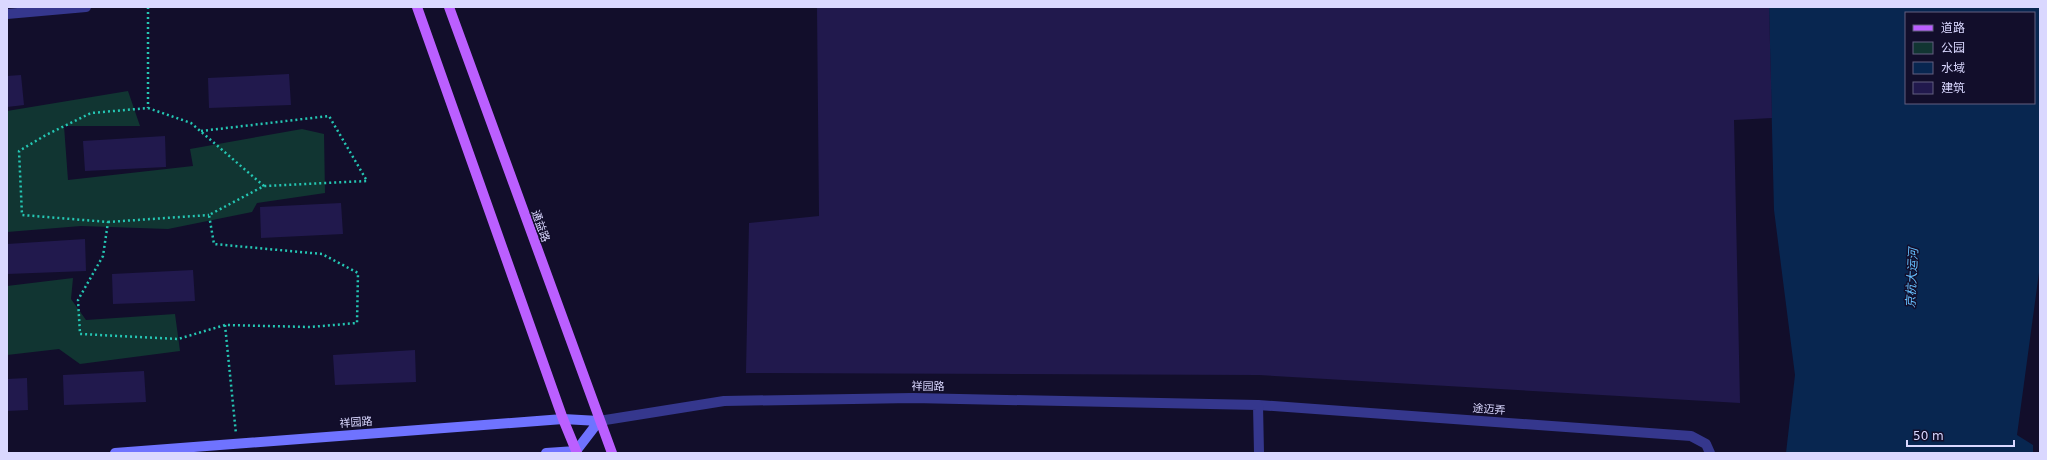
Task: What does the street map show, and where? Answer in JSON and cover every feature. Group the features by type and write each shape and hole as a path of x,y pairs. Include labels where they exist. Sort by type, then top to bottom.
{"main road":[{"path":"418,7 563,419 577,452"},
{"name":"通益路","path":"449,7 599,421 612,453"},
{"name":"祥园路","path":"115,453 563,419 599,421"},
{"path":"577,452 599,421"},
{"path":"546,453 577,452"}],"street":[{"path":"7,14 86,7"},
{"name":"祥园路","path":"599,421 724,401 913,398 1258,405"},
{"path":"1258,405 1259,453"},
{"name":"途迈弄","path":"1258,405 1691,436 1706,444 1710,453"}],"path":[{"path":"148,7 148,108"},
{"path":"200,131 329,116 367,181 264,186 209,215 108,222 22,215 19,151 46,135 91,114 148,108 192,123 200,131 264,186"},
{"path":"108,222 103,256 78,300 80,334 178,339 226,325 310,327 357,324 358,273 322,254 214,244 209,215"},
{"path":"226,325 237,444"}],"green space":[{"path":"128,91 140,126 64,126 68,180 193,166 190,149 302,129 324,134 325,193 257,203 252,212 168,229 81,226 7,232 7,111"},
{"path":"73,278 71,299 86,320 175,314 180,351 80,364 59,349 7,355 7,286"}],"water":[{"name":"京杭大运河","path":"1769,7 2040,7 2040,265 2017,435 2033,445 2033,453 1786,453 1795,375 1774,210"}],"building":[{"path":"817,7 1769,7 1772,118 1734,120 1740,403 1259,375 746,373 749,223 819,216"},
{"path":"289,74 291,105 209,108 208,78"},
{"path":"21,75 24,105 7,107 7,76"},
{"path":"165,136 166,167 85,171 83,141"},
{"path":"341,203 343,234 261,238 260,207"},
{"path":"85,239 86,271 7,274 7,244"},
{"path":"193,270 195,301 113,304 112,274"},
{"path":"415,350 416,382 335,385 333,355"},
{"path":"144,371 146,402 64,405 63,375"},
{"path":"27,378 28,410 7,411 7,379"}]}
